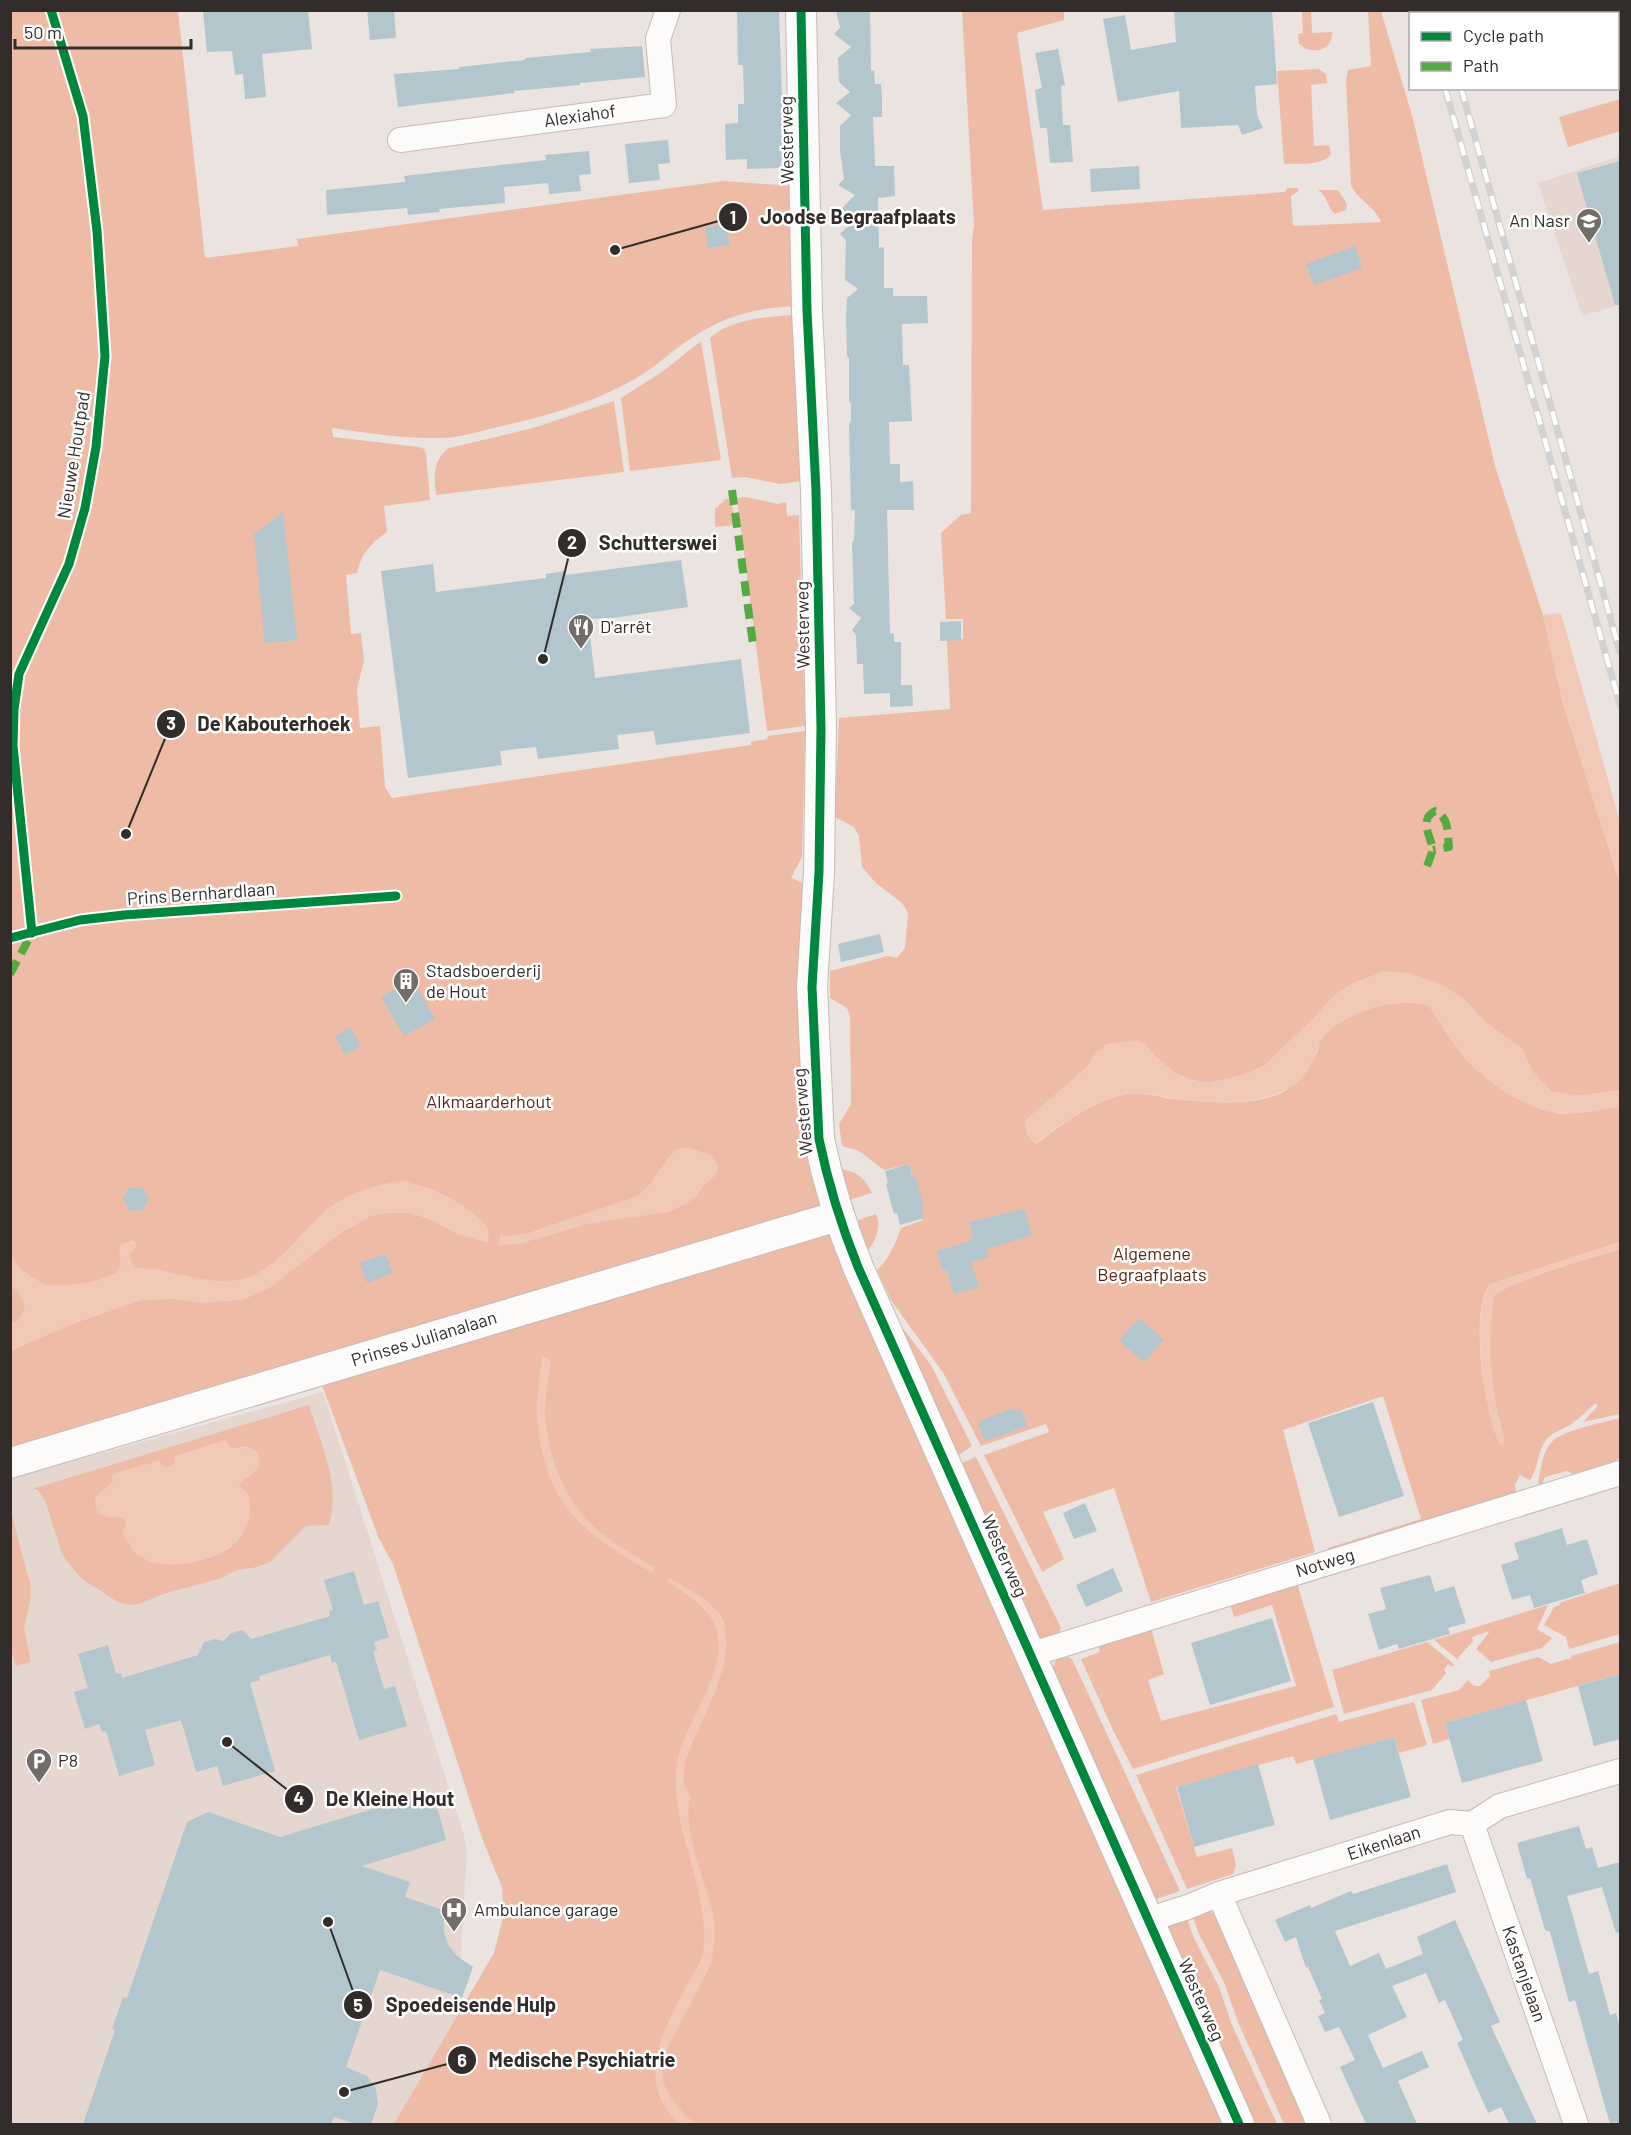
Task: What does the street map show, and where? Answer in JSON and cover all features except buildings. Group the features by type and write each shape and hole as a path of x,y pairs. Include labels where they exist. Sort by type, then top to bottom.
{"street":[{"name":"Alexiahof","path":"400,140 664,105 658,39 668,10"},
{"name":"Westerweg","path":"801,10 807,311 816,491 821,728 819,872 812,987 819,1139 838,1216 858,1267 1239,2124"},
{"name":"Prinses Julianalaan","path":"10,1463 838,1216"},
{"name":"Notweg","path":"1029,1654 1620,1473"},
{"path":"1472,1824 1500,1806 1620,1771"},
{"name":"Eikenlaan","path":"1147,1920 1219,1894 1450,1822 1472,1824"},
{"name":"Kastanjelaan","path":"1472,1824 1576,2124"},
{"path":"1219,1894 1319,2124"}],"shaded area":[{"name":"An Nasr","path":"1620,156 1620,305 1582,316 1538,183"},
{"path":"1561,613 1620,822 1620,884 1562,700 1543,615"},
{"path":"1384,971 1410,973 1443,985 1464,999 1485,1022 1522,1049 1532,1071 1552,1092 1576,1096 1620,1090 1620,1106 1572,1114 1544,1111 1519,1100 1471,1065 1429,1006 1402,1003 1355,1014 1330,1030 1320,1042 1314,1059 1303,1077 1293,1086 1281,1092 1254,1100 1227,1102 1142,1094 1119,1096 1080,1112 1035,1144 1027,1134 1025,1121 1085,1069 1097,1052 1107,1044 1137,1040 1144,1043 1175,1073 1192,1080 1209,1083 1244,1075 1265,1065 1335,995 1353,983"},
{"path":"687,1147 711,1155 719,1167 715,1176 686,1204 668,1212 588,1224 519,1244 499,1245 500,1235 528,1233 638,1196 677,1149"},
{"path":"401,1181 447,1196 477,1216 489,1231 488,1243 457,1234 429,1219 408,1213 371,1216 341,1233 271,1287 243,1300 203,1303 175,1299 142,1300 70,1325 11,1351 11,1324 22,1315 24,1305 20,1295 11,1286 11,1258 19,1267 43,1283 54,1286 74,1284 97,1280 115,1273 120,1267 120,1246 133,1240 136,1247 129,1254 130,1261 136,1267 209,1280 236,1280 263,1270 274,1262 325,1211 342,1199 370,1188"},
{"path":"1620,1242 1620,1249 1532,1277 1500,1292 1493,1298 1491,1335 1493,1386 1505,1440 1504,1444 1500,1444 1489,1412 1480,1338 1484,1296 1490,1284"},
{"path":"542,1357 551,1362 545,1407 546,1428 558,1472 571,1500 597,1530 655,1568 653,1573 605,1544 571,1512 558,1494 548,1472 541,1446 537,1416"},
{"path":"323,1392 463,1832 467,1851 451,2124 11,2124 11,1478"},
{"path":"226,1440 233,1448 253,1450 260,1462 256,1471 241,1481 239,1485 247,1492 249,1498 246,1526 236,1540 222,1552 204,1560 184,1564 165,1564 147,1560 130,1547 122,1531 127,1523 124,1519 105,1517 96,1509 95,1497 112,1483 113,1474 159,1461 163,1467 171,1468 175,1462 174,1456"},
{"path":"669,1578 697,1594 716,1610 723,1621 726,1635 722,1671 688,1752 684,1768 685,1786 691,1797 689,1822 691,1837 713,1913 715,1932 713,1952 711,1964 665,2053 662,2075 673,2101 695,2124 679,2124 666,2108 658,2092 655,2075 656,2058 661,2040 703,1952 702,1907 680,1818 676,1796 676,1773 685,1738 714,1671 718,1653 718,1636 716,1627 706,1611 667,1581"}],"green space":[{"name":"Alkmaarderhout","path":"11,11 178,11 205,258 298,246 297,239 723,181 793,186 797,306 754,311 716,324 690,339 642,375 618,388 584,403 531,419 447,438 400,437 332,428 333,437 419,447 424,449 426,454 430,500 384,506 387,532 367,550 357,573 346,575 351,634 361,633 364,661 357,689 360,728 380,726 385,787 392,798 751,745 751,742 767,739 768,736 805,731 802,857 791,878 803,883 829,1222 1226,2124 394,2124 494,1953 504,1914 502,1887 482,1838 393,1564 379,1539 314,1363 188,1400 11,1447"},
{"name":"Algemene Begraafplaats","path":"962,11 1064,11 1064,20 1017,33 1043,210 1285,192 1287,188 1297,188 1299,191 1291,196 1293,226 1381,222 1351,185 1346,81 1348,70 1371,66 1368,11 1381,11 1413,119 1495,466 1543,615 1562,700 1620,884 1620,1090 1576,1096 1552,1092 1532,1071 1522,1049 1485,1022 1464,999 1353,983 1335,995 1265,1065 1244,1075 1209,1083 1192,1080 1175,1073 1144,1043 1097,1052 1085,1069 1025,1121 1027,1134 1036,1144 1093,1105 1119,1096 1141,1094 1197,1101 1243,1102 1272,1096 1285,1091 1292,1085 1315,1057 1321,1040 1341,1022 1370,1009 1402,1003 1429,1006 1464,1057 1558,1114 1588,1112 1620,1106 1620,1242 1490,1284 1482,1303 1480,1330 1483,1379 1505,1440 1495,1406 1489,1351 1493,1298 1532,1277 1620,1249 1620,1414 1583,1422 1597,1407 1596,1403 1570,1425 1551,1435 1543,1445 1530,1480 1520,1475 1515,1485 1516,1495 1329,1555 1328,1548 1421,1519 1383,1396 1283,1430 1315,1552 1151,1602 1114,1488 1043,1512 1064,1559 1042,1572 984,1455 1049,1432 1046,1424 981,1446 944,1374 891,1300 877,1270 889,1256 901,1228 923,1220 909,1164 884,1170 859,1151 842,1146 839,1124 851,1104 850,1016 847,1008 830,998 830,971 888,956 897,958 905,948 908,913 902,903 876,883 862,867 859,836 854,827 835,817 839,718 950,709 947,640 963,639 963,619 946,619 941,533 961,515 971,513 972,239 974,226"},
{"path":"1302,11 1311,11 1312,33 1332,32 1329,44 1321,50 1310,50 1299,44 1298,34 1303,33"},
{"path":"1319,69 1326,74 1327,83 1311,85 1314,146 1329,145 1331,154 1316,163 1284,164 1277,71"},
{"path":"1620,99 1620,131 1568,147 1559,117"},
{"path":"1318,190 1338,190 1347,204 1346,210 1335,214 1330,209 1324,195"},
{"path":"797,315 802,481 780,484 745,477 732,478 710,338 739,323"},
{"path":"701,341 721,460 630,471 621,398 662,372"},
{"path":"614,401 624,472 436,495 435,469 443,453 449,448 533,428"},
{"path":"746,497 777,504 786,502 787,516 799,515 805,726 767,731 737,498"},
{"path":"726,499 731,499 735,525 715,527 715,509"},
{"path":"839,1169 851,1171 860,1176 872,1193 846,1201"},
{"path":"876,1214 877,1235 866,1253 855,1221"},
{"path":"898,1322 931,1365 972,1446 954,1458"},
{"path":"309,1405 324,1449 333,1494 329,1525 306,1526 270,1562 237,1570 219,1579 166,1593 136,1605 118,1602 82,1579 62,1554 45,1500 37,1489 32,1489","holes":["226,1441 233,1449 247,1447 257,1453 259,1458 257,1468 239,1485 247,1494 250,1506 248,1520 241,1536 220,1554 207,1559 178,1563 150,1562 125,1528 127,1523 124,1519 118,1516 110,1518 107,1488 112,1483 113,1474 159,1461 165,1468 171,1467 175,1461"]},
{"path":"1620,1418 1620,1458 1616,1460 1616,1463 1575,1475 1567,1471 1545,1477 1541,1486 1538,1482 1543,1458 1554,1440 1571,1431"},
{"path":"976,1457 1061,1628 1058,1638 1045,1642 1037,1639 957,1465"},
{"path":"11,1512 30,1583 31,1595 24,1629 31,1662 16,1666 10,1647"},
{"path":"1297,1583 1334,1707 1133,1769 1081,1659 1100,1652 1098,1645 1151,1628 1164,1674 1148,1680 1161,1721 1296,1686 1272,1605 1234,1617 1230,1604"},
{"path":"1620,1583 1620,1634 1569,1649 1566,1637 1544,1625 1554,1607 1560,1605 1559,1603"},
{"path":"1548,1605 1537,1629 1552,1638 1542,1648 1491,1662 1476,1649 1490,1631 1472,1637 1473,1641 1457,1659 1434,1640"},
{"path":"1427,1642 1454,1664 1452,1667 1448,1664 1444,1670 1446,1673 1432,1690 1344,1714 1332,1670"},
{"path":"1620,1642 1620,1674 1445,1723 1449,1739 1433,1744 1421,1700 1459,1690 1468,1680 1474,1686 1480,1686 1490,1676 1489,1671 1538,1657 1551,1664"},
{"path":"1066,1656 1072,1659 1180,1891 1150,1901 1049,1674 1058,1657"},
{"path":"1414,1702 1427,1745 1399,1753 1394,1737 1296,1764 1293,1756 1176,1787 1197,1857 1232,1848 1236,1865 1233,1874 1187,1889 1136,1775 1336,1714 1339,1722"},
{"path":"1205,1911 1214,1913 1312,2124 1284,2124 1238,2022 1224,1982 1199,1934 1192,1915"},
{"path":"1186,1916 1277,2124 1249,2124 1167,1925"}],"railway":[{"path":"1446,90 1620,705"},
{"path":"1462,90 1620,652"}],"marked path":[{"path":"732,490 753,644"},
{"path":"1427,866 1433,850 1426,824 1427,819 1435,811 1445,822 1449,847 1433,850"},
{"path":"10,974 32,933"}],"cycle path":[{"name":"Nieuwe Houtpad","path":"32,933 13,746 14,709 19,674 69,564 85,508 96,447 105,356 97,231 83,116 51,10"},
{"path":"801,10 807,311 816,491 821,728 819,872 812,987 819,1139 826,1172 858,1267 1239,2124"},
{"name":"Prins Bernhardlaan","path":"10,938 80,920 124,915 396,896"}],"place":[{"name":"An Nasr","path":"1589,244"},
{"name":"Joodse Begraafplaats","path":"615,250"},
{"name":"D'arrêt","path":"581,650"},
{"name":"Schutterswei","path":"543,659"},
{"name":"De Kabouterhoek","path":"126,834"},
{"name":"Stadsboerderij de Hout","path":"406,1004"},
{"name":"De Kleine Hout","path":"227,1742"},
{"name":"P8","path":"39,1784"},
{"name":"Spoedeisende Hulp","path":"328,1922"},
{"name":"Ambulance garage","path":"454,1933"},
{"name":"Medische Psychiatrie","path":"344,2092"}]}
